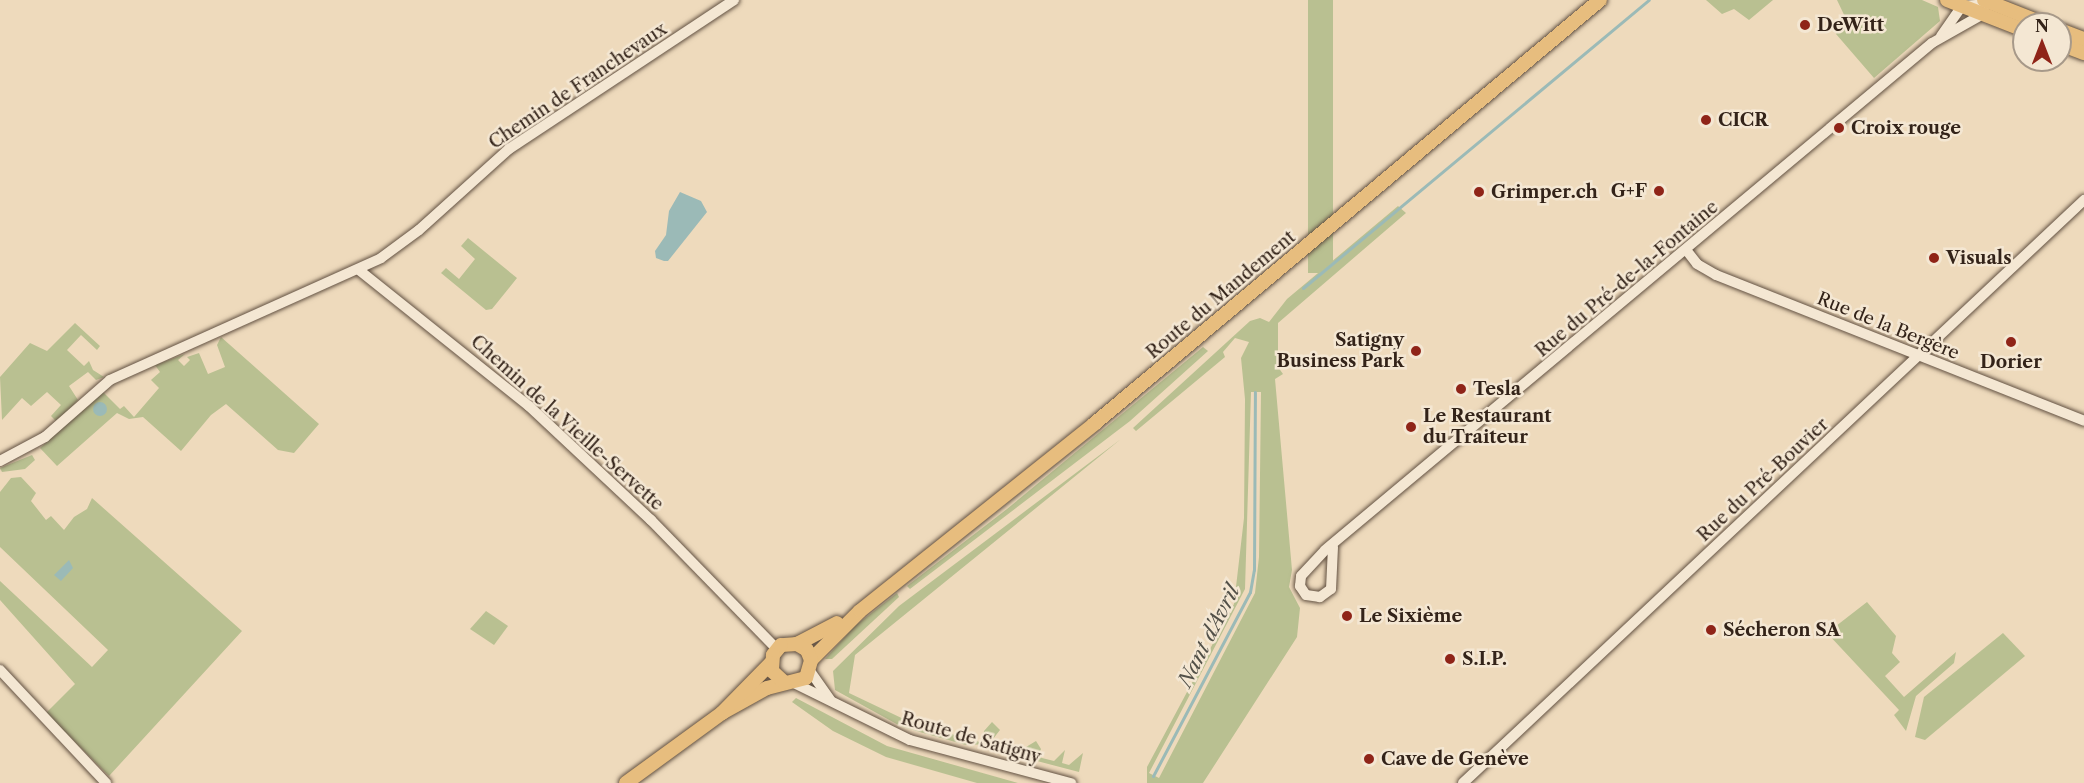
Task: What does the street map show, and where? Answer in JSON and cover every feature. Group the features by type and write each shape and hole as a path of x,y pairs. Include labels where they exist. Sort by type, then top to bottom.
{"main road":[{"name":"Route du Mandement","path":"811,665 860,611 1094,424 1600,0"},
{"path":"1947,0 1962,6 1987,6 2012,14"},
{"path":"1987,6 2012,22"},
{"name":"Route du Mandement","path":"797,644 860,611"},
{"path":"626,783 722,713 771,663 777,649 797,644 807,650 811,665 789,683 722,713"},
{"path":"771,663 774,675 789,683"}],"street":[{"name":"Chemin de Franchevaux","path":"359,270 419,230 509,149 734,0"},
{"name":"Rue du Pré-de-la-Fontaine","path":"1941,36 1962,6"},
{"name":"Rue du Pré-de-la-Fontaine","path":"1333,547 1331,589 1320,597 1306,595 1300,586 1304,571 1941,36 1987,6"},
{"name":"Rue du Pré-Bouvier","path":"1463,783 2084,200"},
{"name":"Rue de la Bergère","path":"1687,251 1697,264 1716,275 2084,421"},
{"path":"0,461 45,437 110,380 359,270"},
{"name":"Chemin de la Vieille-Servette","path":"359,270 537,414 658,526 777,649"},
{"name":"Route de Satigny","path":"811,665 833,702"},
{"path":"0,670 106,783"},
{"name":"Route de Satigny","path":"789,683 910,740 1071,783"}],"green space":[{"path":"1308,0 1333,0 1333,273 1308,273"},
{"path":"1706,0 1773,0 1749,20 1734,9 1722,14"},
{"path":"1837,0 1922,0 1938,7 1940,21 1874,78 1836,34 1847,21"},
{"path":"1398,206 1406,213 1278,323 1278,367 1283,374 1275,379 1292,570 1289,587 1300,608 1297,637 1203,783 1147,783 1147,767 1234,604 1244,518 1245,399 1241,358 1249,342 1235,338 1223,352 1225,357 1136,431 1133,428 1250,321 1260,318 1269,322 1287,299","holes":["1251,392 1261,392 1259,557 1255,593 1159,778 1149,773 1245,589"]},
{"path":"468,238 517,278 492,309 486,310 441,273 446,268 459,279 475,259 461,246"},
{"path":"75,323 100,346 97,350 81,335 67,350 84,366 89,361 93,370 104,377 96,380 88,372 69,386 78,400 57,422 51,416 61,405 47,392 31,406 22,398 2,420 0,377 30,343 47,351"},
{"path":"221,337 319,424 294,453 278,450 226,404 211,415 181,451 143,417 129,419 117,413 57,466 40,448 103,392 120,409 124,406 134,417 159,388 151,380 160,372 155,365 185,354 178,360 184,366 190,360 187,357 199,353 208,374 225,367 217,345"},
{"path":"1203,347 1208,351 1130,421 910,589 907,586 1007,509"},
{"path":"1121,439 855,655 849,693 912,723 983,743 984,731 992,722 1000,730 989,744 966,745 902,727 835,690 833,671 899,606"},
{"path":"32,455 35,460 25,469 2,472 0,468"},
{"path":"21,477 36,493 31,501 46,520 51,516 64,530 74,517 87,509 92,498 242,631 109,776 46,713 75,684 0,600 0,581 92,667 108,650 0,547 0,492 11,478"},
{"path":"897,593 899,597 832,659 825,659 855,626"},
{"path":"1867,602 1896,636 1892,653 1900,662 1885,676 1904,697 1956,652 1954,663 1916,696 1906,731 1894,715 1899,710 1827,633"},
{"path":"486,611 508,626 494,645 470,629"},
{"path":"2003,633 2025,656 1925,740 1915,737 1924,697"},
{"path":"796,698 887,746 1018,783 977,783 886,757 833,731 792,702"},
{"path":"1036,741 1041,749 1038,757 1054,761 1065,750 1062,763 1069,765 1083,753 1079,772 1018,756 1016,753"}],"water":[{"path":"680,192 701,201 707,212 668,261 664,261 656,258 655,251 666,235 669,211"},
{"path":"100,402 105,404 107,409 105,414 100,416 95,414 93,409 95,404"},
{"path":"69,560 73,568 61,581 54,575"}],"waterway":[{"path":"1303,288 1649,0"},
{"name":"Nant d'Avril","path":"1153,776 1250,592 1254,570 1255,392"}],"place":[{"name":"DeWitt","path":"1805,25"},
{"name":"CICR","path":"1706,120"},
{"name":"Croix rouge","path":"1839,128"},
{"name":"G+F","path":"1659,191"},
{"name":"Grimper.ch","path":"1479,192"},
{"name":"Visuals","path":"1934,258"},
{"name":"Dorier","path":"2011,342"},
{"name":"Satigny Business Park","path":"1416,351"},
{"name":"Tesla","path":"1461,389"},
{"name":"Le Restaurant du Traiteur","path":"1411,427"},
{"name":"Le Sixième","path":"1347,616"},
{"name":"Sécheron SA","path":"1711,630"},
{"name":"S.I.P.","path":"1450,659"},
{"name":"Cave de Genève","path":"1369,759"}]}
